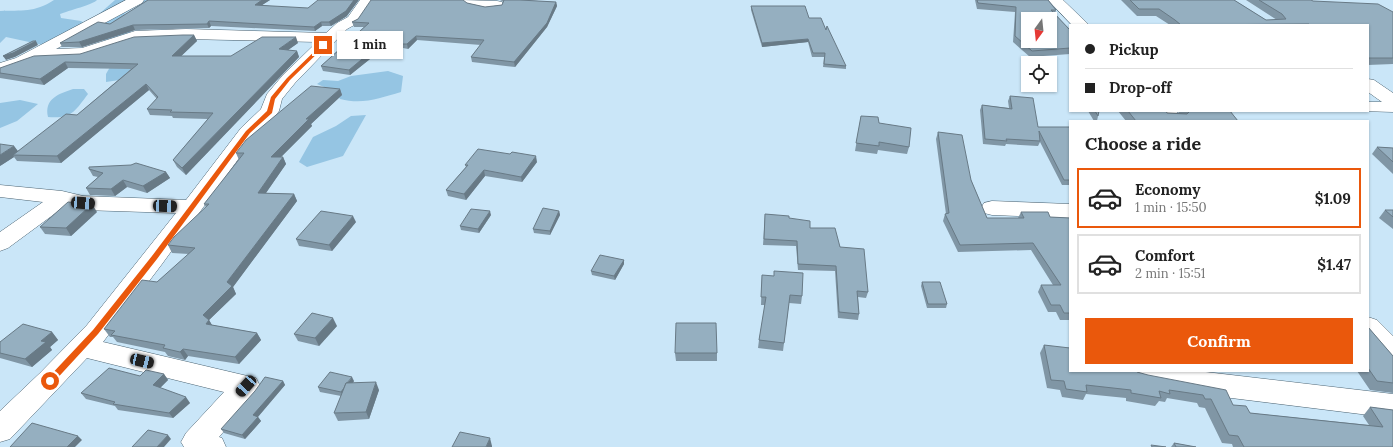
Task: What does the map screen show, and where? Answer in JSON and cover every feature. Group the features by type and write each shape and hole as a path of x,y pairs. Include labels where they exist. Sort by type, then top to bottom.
{"street":[{"path":"0,69 33,55 137,0"},
{"path":"0,430 50,381 100,326 248,132 270,111 273,98 277,93 302,65 342,26 353,20 367,0"},
{"path":"468,0 475,4 497,5"},
{"path":"1055,0 1080,24"},
{"path":"33,55 83,53 135,36 186,34 331,38"},
{"path":"1369,85 1393,101"},
{"path":"1369,107 1393,107"},
{"path":"1167,112 1173,120"},
{"path":"0,191 25,193 90,203 192,207"},
{"path":"0,244 62,198"},
{"path":"992,208 1069,211"},
{"path":"1369,328 1393,352"},
{"path":"82,347 246,386 196,442 212,447"},
{"path":"1148,372 1207,384 1393,406"}],"shaded area":[{"path":"54,0 97,0 60,14 61,18 81,21 84,23 98,15 115,0 197,0 131,12 141,3 124,14 134,18 141,26 140,30 132,30 129,34 100,46 106,36 43,45 6,37 0,43 0,11 21,11 34,9"},
{"path":"144,50 126,79 106,82 106,74 110,67"},
{"path":"388,71 403,76 401,92 371,100 348,101 340,99 336,92 317,84 323,80 338,81 351,76"},
{"path":"73,89 84,89 88,94 80,105 72,113 63,117 48,117 48,106 53,98"},
{"path":"20,100 38,104 17,121 0,128 0,103"},
{"path":"366,115 343,156 307,167 299,162 313,137 336,126 351,116"}],"building":[{"path":"148,0 262,0 255,5 308,8 318,0 354,0 346,11 329,22 321,22 314,27 209,21 207,24 133,25 79,42 60,43 98,22 110,24"},
{"path":"371,0 463,0 467,3 485,7 502,5 504,0 556,2 547,23 514,62 471,57 484,40 416,36 407,44 402,44 390,53 373,50 349,70 321,66 369,23 352,22 358,19"},
{"path":"977,0 1048,0 1056,10 1051,10 1053,12 1021,12 1021,41 1015,36 1016,7 978,3"},
{"path":"1130,0 1234,0 1266,20 1286,19 1282,14 1259,0 1311,0 1378,4 1393,12 1393,58 1369,58 1369,24 1180,24 1159,9 1139,9"},
{"path":"751,6 805,6 809,18 821,18 826,30 827,26 846,66 824,64 825,53 813,53 808,39 762,43"},
{"path":"1057,16 1069,29 1069,48 1032,51 1029,48 1057,48"},
{"path":"194,35 172,56 231,56 262,37 296,37 279,49 297,51 182,168 173,160 213,113 170,112 172,110 147,109 158,97 146,84 57,156 13,155 66,114 77,115 138,64 65,62 40,79 0,73 0,68 34,56 80,54 134,37"},
{"path":"33,41 36,41 13,53 3,56"},
{"path":"311,86 340,89 306,119 309,119 271,157 283,157 258,193 294,194 227,282 232,286 203,315 209,320 206,324 257,333 235,357 183,349 180,352 163,348 165,345 111,335 115,331 104,329 142,280 157,282 195,248 168,245 174,237 209,204 204,204 244,153 236,153 246,140"},
{"path":"1010,96 1033,98 1038,127 1069,127 1069,180 1064,180 1039,131 1040,141 985,139 982,105 1012,109"},
{"path":"1129,112 1166,112 1187,114 1189,112 1231,112 1237,120 1135,120"},
{"path":"861,116 878,117 879,123 911,128 909,147 879,142 879,146 856,143"},
{"path":"938,132 962,135 971,180 987,218 1024,218 1021,212 1048,212 1050,217 1069,218 1069,313 1064,313 1060,305 1051,305 1041,285 1061,285 1033,243 960,245 945,214 949,213"},
{"path":"0,144 14,146 0,155"},
{"path":"1377,147 1393,148 1393,162"},
{"path":"478,149 536,156 521,177 484,170 464,194 446,190 468,165 465,165"},
{"path":"136,163 166,172 143,186 123,180 111,189 86,188 103,173 89,169 89,167 131,165"},
{"path":"68,202 92,204 66,228 40,227"},
{"path":"543,208 559,211 550,231 533,229"},
{"path":"471,209 490,211 478,229 460,226"},
{"path":"1385,210 1393,210 1393,217"},
{"path":"321,211 353,216 329,245 296,239"},
{"path":"765,214 789,216 789,218 810,221 810,228 835,228 840,247 864,249 868,292 857,291 859,314 839,312 836,266 798,264 797,241 764,239"},
{"path":"600,255 624,260 614,276 591,271"},
{"path":"774,271 803,273 802,296 790,295 784,343 759,340 766,297 761,297 762,275 774,276"},
{"path":"922,282 940,282 947,304 928,304"},
{"path":"312,313 333,318 315,338 294,334"},
{"path":"676,323 716,323 717,353 675,353"},
{"path":"23,324 52,332 41,341 46,342 25,359 0,353 0,342"},
{"path":"1369,328 1393,356 1393,383 1377,381 1369,369"},
{"path":"1044,345 1069,348 1069,372 1137,372 1226,390 1233,405 1246,406 1250,413 1383,427 1370,407 1393,410 1393,447 1244,447 1238,436 1229,435 1211,399 1205,399 1203,395 1169,390 1170,394 1159,391 1161,398 1131,393 1131,390 1086,385 1087,392 1066,389 1064,381 1051,380"},
{"path":"109,368 140,376 146,370 164,374 153,385 186,397 169,413 113,404 115,402 81,393"},
{"path":"330,372 352,377 346,383 341,392 318,387"},
{"path":"265,377 283,381 253,415 258,417 242,435 221,429 255,391"},
{"path":"376,382 366,412 334,413 346,383"},
{"path":"32,423 78,436 67,447 10,447"},
{"path":"148,430 168,435 157,447 132,447"},
{"path":"460,432 490,438 486,447 452,447"},
{"path":"1174,443 1196,447 1176,447"},
{"path":"1151,445 1166,447 1152,447"}],"route":[{"path":"50,381 96,332 154,258 248,132 270,111 273,98 288,79 323,45"}]}
